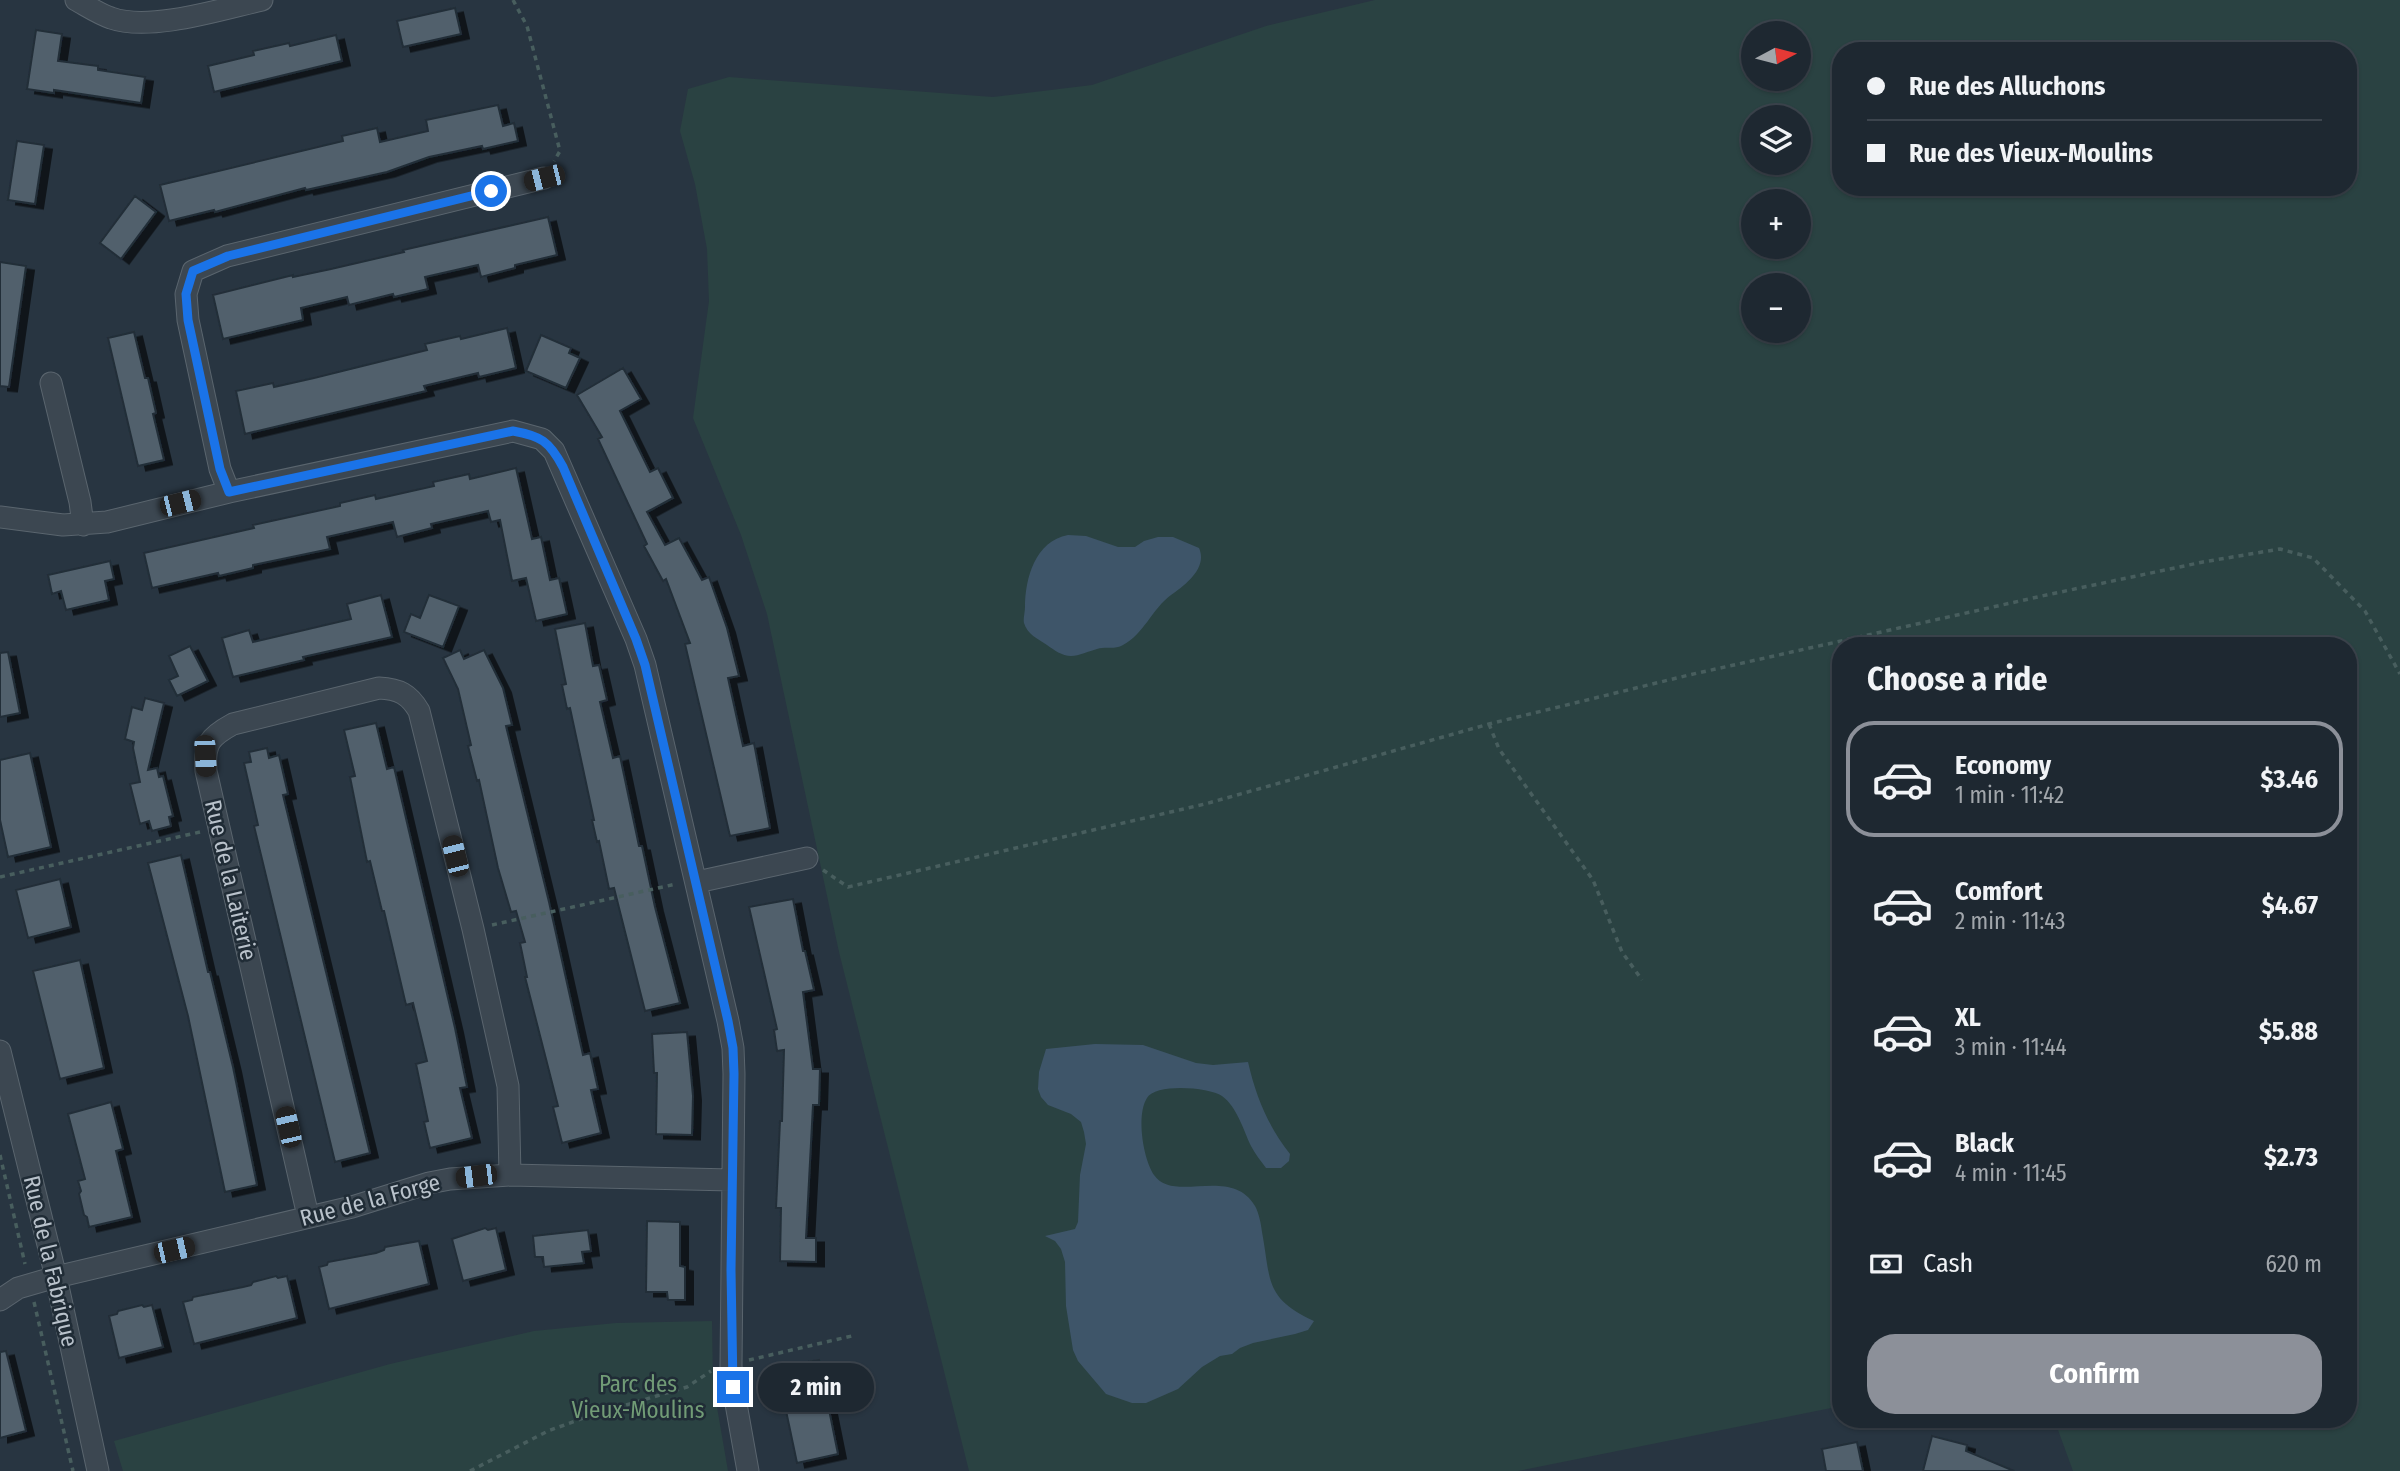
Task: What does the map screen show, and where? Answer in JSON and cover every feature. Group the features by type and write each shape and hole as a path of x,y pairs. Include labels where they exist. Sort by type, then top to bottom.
{"street":[{"path":"76,0 112,19 150,22 175,20 262,0"},
{"path":"229,492 220,469 188,320 186,294 193,271 228,256 544,178"},
{"path":"51,383 83,524"},
{"path":"0,517 38,524 107,522 229,492 513,431 542,439 554,451 636,639 697,882 733,1048 731,1366 748,1471"},
{"name":"Rue de la Laiterie","path":"308,1216 205,771 205,756 208,742 218,732 233,724 379,688 395,688 411,697 419,711 473,929 508,1086 510,1175"},
{"path":"697,882 807,858"},
{"name":"Rue de la Fabrique","path":"0,1051 56,1277 98,1471"},
{"name":"Rue de la Forge","path":"0,1300 18,1288 30,1284 352,1207 429,1183 476,1176 510,1175 732,1180"}],"path":[{"path":"513,0 527,26 560,151 544,178"},
{"path":"1859,637 2203,562 2280,549 2313,558 2365,611 2400,674"},
{"path":"807,858 848,887 1205,804 1489,724 1832,643"},
{"path":"1489,724 1499,749 1594,880 1622,952 1642,979"},
{"path":"0,877 219,827"},
{"path":"473,929 675,884 697,882"},
{"path":"0,1155 73,1471"},
{"path":"470,1471 548,1431 687,1387 708,1373 856,1335"}],"green space":[{"path":"1375,0 2400,0 2400,1471 2073,1471 2057,1428 2357,1428 2357,637 1832,637 1832,1408 1518,1471 969,1471 839,952 767,614 741,535 693,418 709,301 707,249 695,184 680,131 688,89 729,77 993,97 1092,85 1266,26"},
{"name":"Parc des Vieux-Moulins","path":"712,1321 713,1384 728,1471 123,1471 114,1441 390,1364 534,1331 616,1323"}],"water":[{"path":"1068,535 1086,536 1118,547 1135,547 1158,537 1173,537 1199,548 1200,562 1194,575 1164,601 1142,628 1123,645 1068,656 1055,651 1033,636 1025,627 1024,620 1027,585 1034,563 1047,545"},
{"path":"1095,1044 1143,1045 1196,1063 1213,1065 1248,1062 1264,1111 1290,1154 1289,1161 1281,1168 1266,1168 1253,1149 1232,1106 1222,1096 1206,1090 1183,1088 1160,1090 1147,1098 1141,1126 1147,1159 1154,1175 1163,1183 1188,1187 1218,1186 1245,1194 1259,1215 1273,1286 1286,1304 1314,1321 1308,1330 1253,1343 1232,1354 1220,1356 1202,1367 1178,1389 1146,1403 1132,1403 1106,1394 1078,1361 1073,1350 1066,1306 1065,1262 1055,1241 1045,1236 1075,1229 1086,1144 1081,1122 1071,1114 1048,1105 1041,1097 1038,1089 1039,1072 1046,1049"}],"building":[{"path":"455,8 461,34 403,47 397,21"},
{"path":"36,30 62,34 58,61 98,66 98,70 145,77 141,103 54,90 54,93 27,89"},
{"path":"336,35 342,61 214,92 208,66 254,55 253,51"},
{"path":"498,105 503,126 514,123 518,141 429,157 387,172 306,190 305,188 215,212 214,210 169,221 160,185 343,141 342,136 377,128 380,142 428,131 426,120"},
{"path":"17,141 44,145 35,204 8,200"},
{"path":"135,196 156,212 121,259 100,243"},
{"path":"548,217 557,255 481,277 478,265 425,277 428,289 394,297 393,294 349,305 347,297 301,308 303,320 223,339 213,295"},
{"path":"0,262 26,266 9,387 0,386"},
{"path":"507,328 516,368 479,377 478,373 424,386 426,391 245,434 236,391 273,383 274,387 314,378 427,350 425,344"},
{"path":"134,332 145,378 148,378 164,460 138,466 108,338"},
{"path":"541,335 571,348 569,353 580,358 566,388 526,371"},
{"path":"623,368 641,399 620,411 650,472 658,468 673,498 647,512 665,545 679,538 702,580 709,577 727,628 739,676 728,678 743,746 754,743 770,828 730,836 685,644 690,643 666,579 663,581 644,546 647,544 598,439 602,437 577,395"},
{"path":"516,468 532,539 541,537 550,580 559,578 567,614 536,621 526,578 512,581 500,520 491,522 488,511 431,524 432,528 397,537 393,522 327,537 330,549 253,565 253,568 219,576 218,573 152,588 144,553 254,528 253,525 340,506 340,503 375,495 376,499 434,486 433,482 469,474 470,479"},
{"path":"110,561 114,579 105,581 109,600 66,610 61,591 52,594 48,575"},
{"path":"381,595 392,637 303,657 304,660 233,677 222,638 249,630 253,642 351,619 347,604"},
{"path":"429,595 459,606 443,647 404,632 411,614 420,618"},
{"path":"585,623 593,666 599,665 607,700 600,702 613,758 620,756 639,846 642,846 680,1003 645,1011 614,888 609,889 599,841 597,842 570,708 567,709 562,685 566,684 555,629"},
{"path":"190,646 208,681 177,696 169,680 178,676 169,656"},
{"path":"460,650 464,659 484,650 503,688 512,725 506,726 583,1055 590,1053 598,1089 591,1090 601,1133 562,1143 553,1107 558,1106 525,977 520,943 525,942 516,911 511,912 498,868 479,780 477,781 468,746 471,745 458,689 443,658"},
{"path":"8,652 20,713 0,717 0,653"},
{"path":"145,698 164,703 148,770 157,768 159,777 163,776 173,816 169,817 171,826 152,831 149,821 140,824 130,784 140,782 134,742 125,739 132,707 142,710"},
{"path":"376,723 387,769 394,767 467,1087 460,1088 472,1138 430,1148 424,1122 428,1121 416,1064 427,1061 413,1003 406,1005 384,911 370,861 367,862 350,777 355,776 344,730"},
{"path":"267,748 269,758 279,755 288,794 283,795 370,1153 335,1162 254,826 258,825 244,763 251,762 249,752"},
{"path":"30,753 51,847 8,857 0,820 0,760"},
{"path":"181,855 233,1067 257,1185 225,1192 188,1016 148,863"},
{"path":"60,879 71,927 28,938 16,890"},
{"path":"793,899 814,990 803,992 813,1069 820,1069 819,1105 813,1105 806,1238 816,1238 816,1262 780,1261 781,1208 776,1208 784,1050 777,1051 774,1030 777,1029 749,907"},
{"path":"80,960 104,1068 60,1079 33,971"},
{"path":"687,1032 693,1096 692,1135 656,1134 657,1073 654,1073 652,1034"},
{"path":"111,1102 123,1149 116,1151 132,1217 89,1227 79,1194 81,1191 78,1181 85,1179 68,1114"},
{"path":"647,1221 680,1222 680,1266 685,1267 685,1300 668,1300 667,1292 646,1292"},
{"path":"485,1228 496,1228 506,1270 463,1281 452,1239"},
{"path":"588,1230 591,1251 582,1252 584,1263 544,1267 543,1257 535,1257 533,1236"},
{"path":"419,1241 429,1284 329,1309 319,1267 327,1265 328,1262 376,1253 385,1247"},
{"path":"287,1276 297,1318 194,1344 183,1302 192,1300 193,1297 251,1285 253,1282"},
{"path":"142,1305 152,1305 163,1347 119,1358 109,1316"},
{"path":"6,1351 26,1431 0,1438 0,1352"},
{"path":"819,1360 838,1454 797,1463 777,1368"},
{"path":"1932,1436 1967,1445 1966,1451 2014,1471 1923,1471"},
{"path":"1857,1442 1863,1471 1826,1471 1822,1449"}],"route":[{"path":"491,191 209,263 193,271 186,294 188,320 220,469 229,492 513,431 542,439 554,451 563,467 645,665 733,1048 733,1387"}]}
